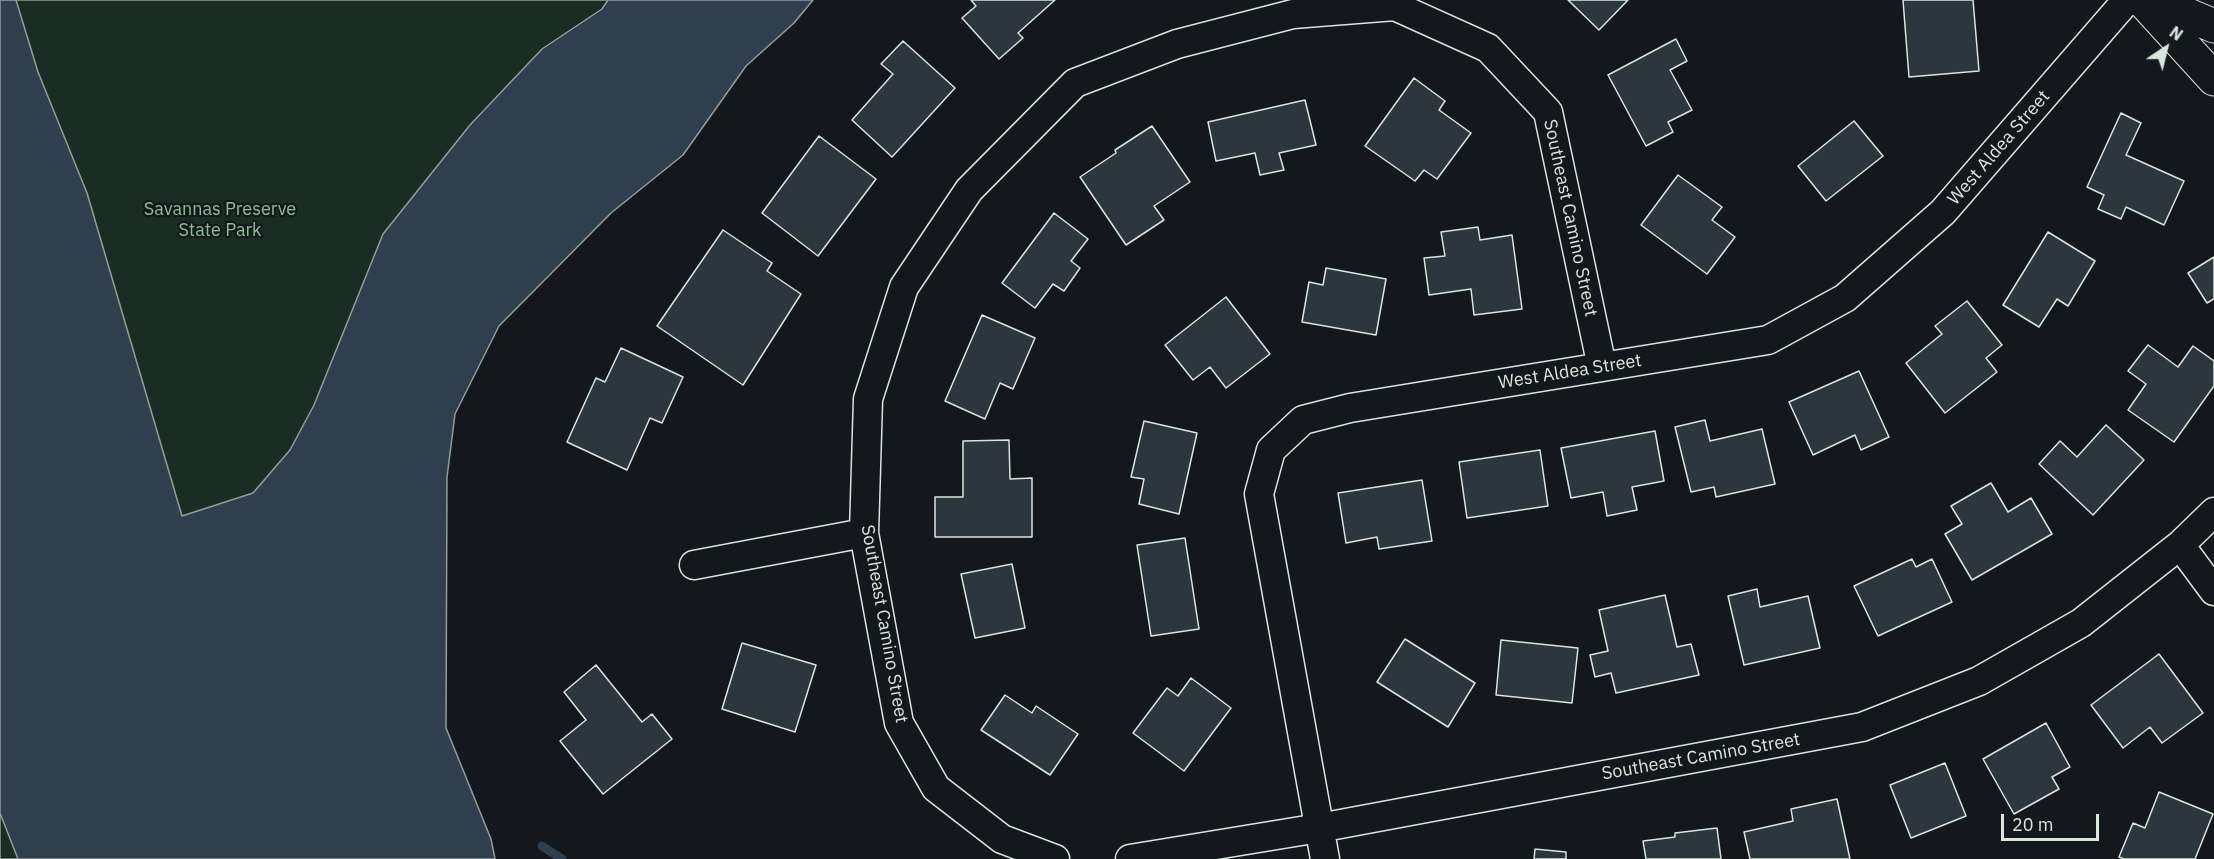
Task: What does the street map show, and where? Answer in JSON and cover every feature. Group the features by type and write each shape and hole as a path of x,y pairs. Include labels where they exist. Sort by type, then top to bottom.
{"main road":[{"path":"2142,0 2214,79"},
{"path":"2153,0 2214,26"}],"street":[{"name":"West Aldea Street","path":"1325,859 1259,494 1271,450 1303,420 1350,408 1768,340 1845,298 1943,212 2127,0"},
{"name":"Southeast Camino Street","path":"1055,859 1002,838 936,788 899,723 864,533 868,399 904,288 969,190 1075,83 1177,44 1293,14 1395,6 1488,48 1548,112 1602,367"},
{"name":"Southeast Camino Street","path":"1130,859 1319,828 1862,727 1979,681 2081,623 2180,545 2214,512"},
{"path":"694,565 864,533"},
{"path":"2180,545 2214,591"}],"green space":[{"name":"Savannas Preserve State Park","path":"0,0 660,0 168,859 0,859"}],"water":[{"path":"0,0 16,0 38,72 87,193 182,516 253,493 290,450 314,405 383,234 470,125 542,49 602,9 608,0 813,0 794,23 746,66 683,155 611,213 499,326 455,414 447,477 446,728 491,839 495,859 18,859 0,813"}],"building":[{"path":"971,0 1055,0 1018,33 1023,38 999,59 962,18 976,6"},
{"path":"1568,0 1628,0 1599,30"},
{"path":"1903,0 1973,0 1979,71 1909,77"},
{"path":"1676,39 1687,61 1670,70 1692,110 1668,122 1673,132 1646,146 1608,75"},
{"path":"903,41 955,88 892,157 852,120 893,74 881,64"},
{"path":"1414,78 1445,101 1439,110 1471,133 1437,179 1424,170 1415,181 1365,146"},
{"path":"1305,100 1316,145 1279,153 1284,170 1260,175 1255,153 1216,161 1208,122"},
{"path":"2121,113 2141,123 2126,155 2184,181 2164,225 2126,207 2121,219 2098,209 2104,195 2087,187"},
{"path":"1854,121 1883,156 1826,201 1798,166"},
{"path":"1152,126 1190,182 1154,206 1164,220 1126,245 1080,177 1116,153 1115,150"},
{"path":"819,136 876,179 818,256 762,213"},
{"path":"1678,175 1722,207 1712,220 1735,237 1707,274 1641,225"},
{"path":"1054,213 1088,239 1071,261 1080,268 1064,291 1053,284 1035,308 1002,283"},
{"path":"1478,227 1480,240 1512,235 1522,309 1474,315 1471,289 1429,295 1424,258 1445,256 1441,232"},
{"path":"723,230 772,263 767,271 801,294 743,385 657,326"},
{"path":"2048,232 2095,261 2068,306 2057,299 2039,327 2003,305"},
{"path":"2214,257 2214,299 2207,303 2188,273"},
{"path":"1326,268 1386,279 1376,335 1302,322 1309,282 1323,285"},
{"path":"1226,297 1270,354 1226,388 1210,367 1193,380 1165,345"},
{"path":"1967,301 2002,345 1986,358 1997,372 1945,413 1906,363 1942,334 1935,326"},
{"path":"982,315 1035,338 1013,389 1000,383 985,419 945,401"},
{"path":"2148,345 2178,367 2193,346 2214,361 2214,386 2174,442 2128,410 2146,384 2128,371"},
{"path":"621,348 683,377 662,423 650,418 627,470 567,442 596,378 605,382"},
{"path":"1859,371 1889,437 1861,450 1855,435 1813,455 1789,402"},
{"path":"1705,420 1710,441 1762,429 1775,484 1716,497 1714,487 1691,492 1675,427"},
{"path":"1144,421 1197,433 1179,514 1139,504 1144,479 1131,477"},
{"path":"2106,425 2144,460 2093,515 2039,464 2060,441 2077,457"},
{"path":"1655,431 1664,481 1632,487 1637,510 1607,516 1603,492 1571,498 1561,448"},
{"path":"1009,440 1010,479 1032,478 1032,537 935,537 935,497 963,497 963,441"},
{"path":"1540,450 1548,506 1467,518 1459,462"},
{"path":"1422,480 1432,541 1379,549 1377,537 1346,543 1338,493"},
{"path":"1991,483 2008,512 2031,498 2052,534 1972,580 1945,534 1962,524 1951,506"},
{"path":"1185,538 1199,629 1151,636 1137,545"},
{"path":"1912,559 1916,567 1932,559 1952,602 1878,636 1854,586"},
{"path":"1012,564 1025,628 975,638 961,574"},
{"path":"1757,589 1760,607 1808,596 1820,648 1744,665 1728,596"},
{"path":"1665,595 1677,647 1691,644 1699,675 1616,693 1611,673 1595,677 1590,655 1608,651 1599,610"},
{"path":"1405,639 1475,683 1448,727 1377,682"},
{"path":"1501,640 1578,648 1572,703 1496,695"},
{"path":"742,643 816,665 795,732 722,709"},
{"path":"2159,654 2203,713 2162,743 2150,727 2123,748 2091,705"},
{"path":"596,665 642,722 652,714 672,739 603,794 560,741 586,720 564,692"},
{"path":"1191,678 1231,708 1184,771 1133,733 1167,688 1178,696"},
{"path":"1005,695 1032,713 1036,706 1078,734 1050,775 981,730"},
{"path":"2046,723 2070,767 2052,777 2059,789 2014,814 1983,759"},
{"path":"1945,763 1966,816 1911,838 1890,785"},
{"path":"2159,792 2213,814 2195,859 2124,859 2119,857 2133,823 2145,828"},
{"path":"1837,799 1850,859 1750,859 1744,832 1793,821 1791,809"},
{"path":"1717,828 1721,859 1646,859 1643,841 1675,837 1675,833"},
{"path":"1535,849 1566,852 1566,859 1534,859"}],"waterway":[{"path":"542,846 562,859"}]}
